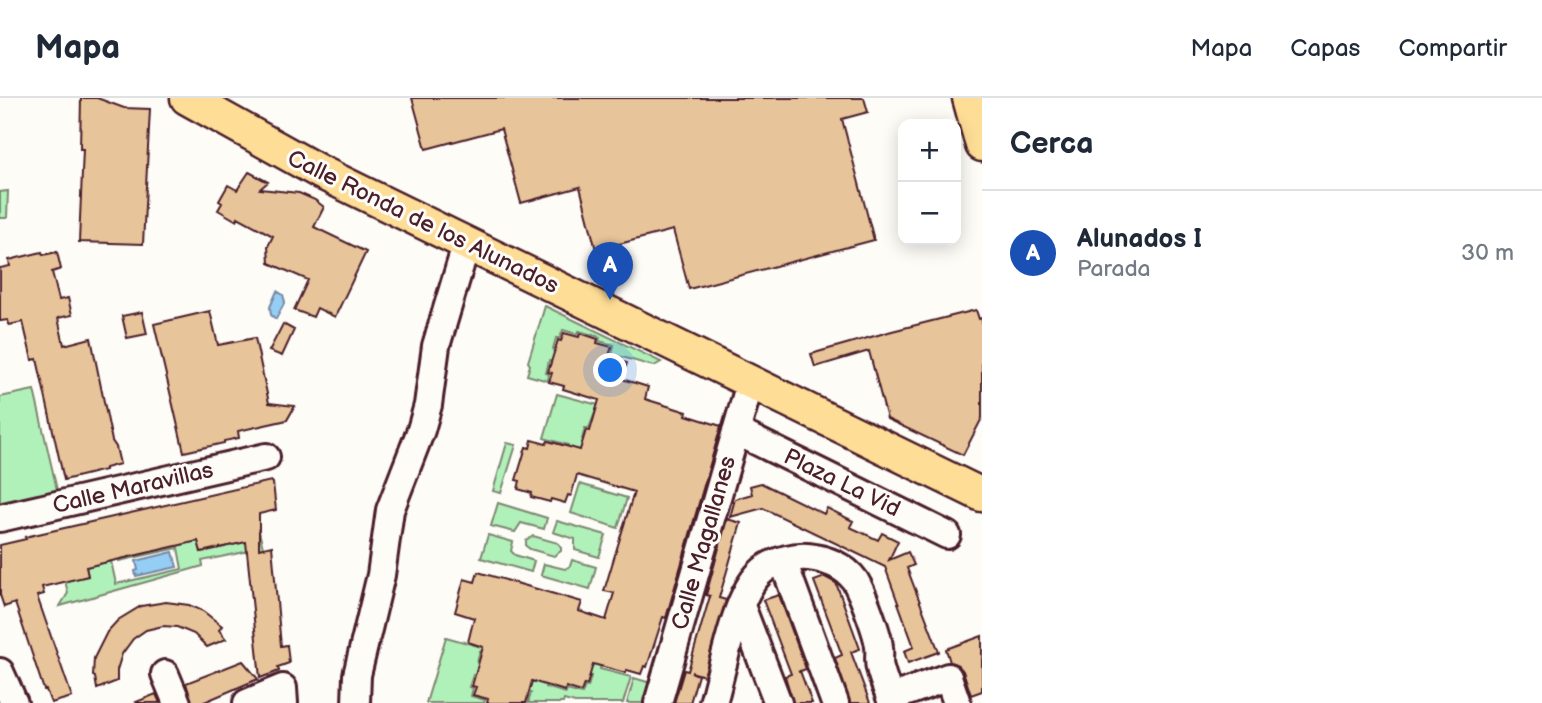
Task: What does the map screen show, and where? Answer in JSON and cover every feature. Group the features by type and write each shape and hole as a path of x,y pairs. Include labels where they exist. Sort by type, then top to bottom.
{"main road":[{"name":"Calle Ronda de los Alunados","path":"187,98 281,152 750,383 976,490"},
{"path":"969,98 982,145"}],"street":[{"path":"356,703 357,675 381,575 390,510 421,430 428,405 436,346 461,259 468,244"},
{"name":"Calle Magallanes","path":"658,703 750,383"},
{"name":"Plaza La Vid","path":"736,431 947,535"},
{"name":"Calle Maravillas","path":"0,518 266,457"},
{"path":"717,699 741,606 748,590 760,573 783,561 797,557 814,557 847,571 858,583 879,645 878,665 892,700 948,677 957,703"},
{"path":"783,561 835,703"},
{"path":"741,606 778,703"},
{"path":"0,672 14,703"},
{"path":"165,674 177,703"},
{"path":"247,703 283,688 284,703"}],"green space":[{"path":"8,191 7,218 0,218 0,192"},
{"path":"545,306 661,362 654,366 612,354 614,345 599,341 600,337 563,330 560,338 556,338 553,349 561,352 558,363 549,361 546,373 549,374 548,381 527,375 530,365 528,362"},
{"path":"34,390 57,490 47,492 47,495 38,494 2,502 0,505 0,397"},
{"path":"557,394 598,405 582,439 590,442 586,454 544,438"},
{"path":"507,443 516,445 501,493 493,491"},
{"path":"580,484 627,498 618,528 571,513"},
{"path":"498,503 547,518 544,529 521,523 515,532 491,526"},
{"path":"557,521 606,535 599,557 575,550 575,539 553,532"},
{"path":"258,527 263,548 202,561 203,566 60,606 68,593 65,581 88,576 86,567 111,561 116,584 182,569 178,548 119,559 198,541 201,552 225,547"},
{"path":"488,535 513,542 511,551 515,555 534,561 531,572 481,558"},
{"path":"533,536 558,543 561,551 554,556 530,549 526,546 526,541"},
{"path":"572,560 596,567 590,589 541,575 544,564 565,569 570,566"},
{"path":"446,637 485,648 484,652 480,651 477,663 485,665 481,677 473,675 469,687 473,688 471,696 485,700 484,703 426,703"},
{"path":"587,661 601,665 600,669 631,677 623,703 575,703 564,700 563,703 528,703 531,693 523,690 527,678 545,683 545,687 582,694 585,686 588,687 591,676 583,673"},
{"path":"634,678 654,684 648,703 627,703"}],"water":[{"path":"277,291 283,295 285,302 276,319 271,315 270,307"},
{"path":"173,552 177,567 136,576 136,561"}],"building":[{"path":"81,98 97,98 124,108 150,109 143,244 79,242 83,149 80,149"},
{"path":"412,98 864,98 868,112 842,119 874,240 689,289 673,230 596,250 580,187 521,203 501,129 426,149"},
{"path":"249,172 268,182 260,189 299,193 315,200 324,207 314,227 366,252 335,317 317,308 313,317 294,310 308,280 269,263 268,246 273,236 238,217 237,221 218,210 222,203 219,201 228,185 237,190"},
{"path":"42,252 43,255 57,252 61,269 52,272 59,300 68,298 72,315 58,318 64,345 91,338 112,441 120,464 64,480 37,359 32,360 23,322 9,325 8,320 0,321 0,268 10,266 9,260"},
{"path":"976,310 979,319 982,318 982,418 963,455 887,419 869,351 815,367 811,354"},
{"path":"210,311 218,345 255,338 269,403 295,406 287,420 238,431 239,438 184,452 154,324"},
{"path":"142,312 147,334 127,338 122,316"},
{"path":"283,324 294,330 282,356 269,351"},
{"path":"564,333 579,337 580,333 598,339 597,343 612,347 609,355 613,356 612,359 627,363 622,379 648,387 645,399 721,426 666,618 663,617 647,667 644,666 641,674 593,664 587,685 584,684 581,692 566,687 565,691 532,681 526,703 487,703 488,699 473,695 476,687 472,686 483,647 468,642 474,618 455,612 464,579 475,582 478,572 582,602 579,611 606,620 614,593 604,591 634,492 577,475 571,496 568,495 565,503 551,499 550,502 531,497 532,493 518,489 520,481 516,480 526,447 530,448 532,440 546,444 548,441 580,450 586,430 590,431 599,400 549,382 552,373 548,372 558,340 561,341"},
{"path":"271,481 276,510 259,514 259,549 272,546 281,646 287,645 289,663 278,667 279,671 260,678 246,542 201,552 198,541 86,567 88,576 42,587 44,594 37,596 72,697 51,703 44,690 15,603 4,607 0,595 0,545"},
{"path":"761,483 824,514 827,508 853,521 850,527 878,540 882,533 898,541 889,560 908,552 914,565 907,568 939,652 908,663 904,651 914,647 885,567 763,508 730,517 735,499 752,494 750,486"},
{"path":"727,519 741,523 719,598 726,600 704,676 691,672 698,675 690,703 674,703 684,670 688,671 710,596 706,595"},
{"path":"825,577 836,583 860,649 851,652 870,703 850,703 835,658 842,655 814,581"},
{"path":"779,595 806,669 800,671 812,703 793,703 785,676 791,674 763,600"},
{"path":"166,602 189,605 203,611 222,626 219,630 226,639 207,647 194,634 177,627 163,626 146,630 133,639 122,654 117,681 97,689 93,676 94,658 107,632 118,620 141,606"},
{"path":"982,636 982,691 971,695 963,671 950,662 946,649"},
{"path":"243,661 258,679 202,703 192,703 186,683"},
{"path":"156,694 160,703 136,702"}],"place":[{"name":"Alunados I","path":"610,300"}]}
